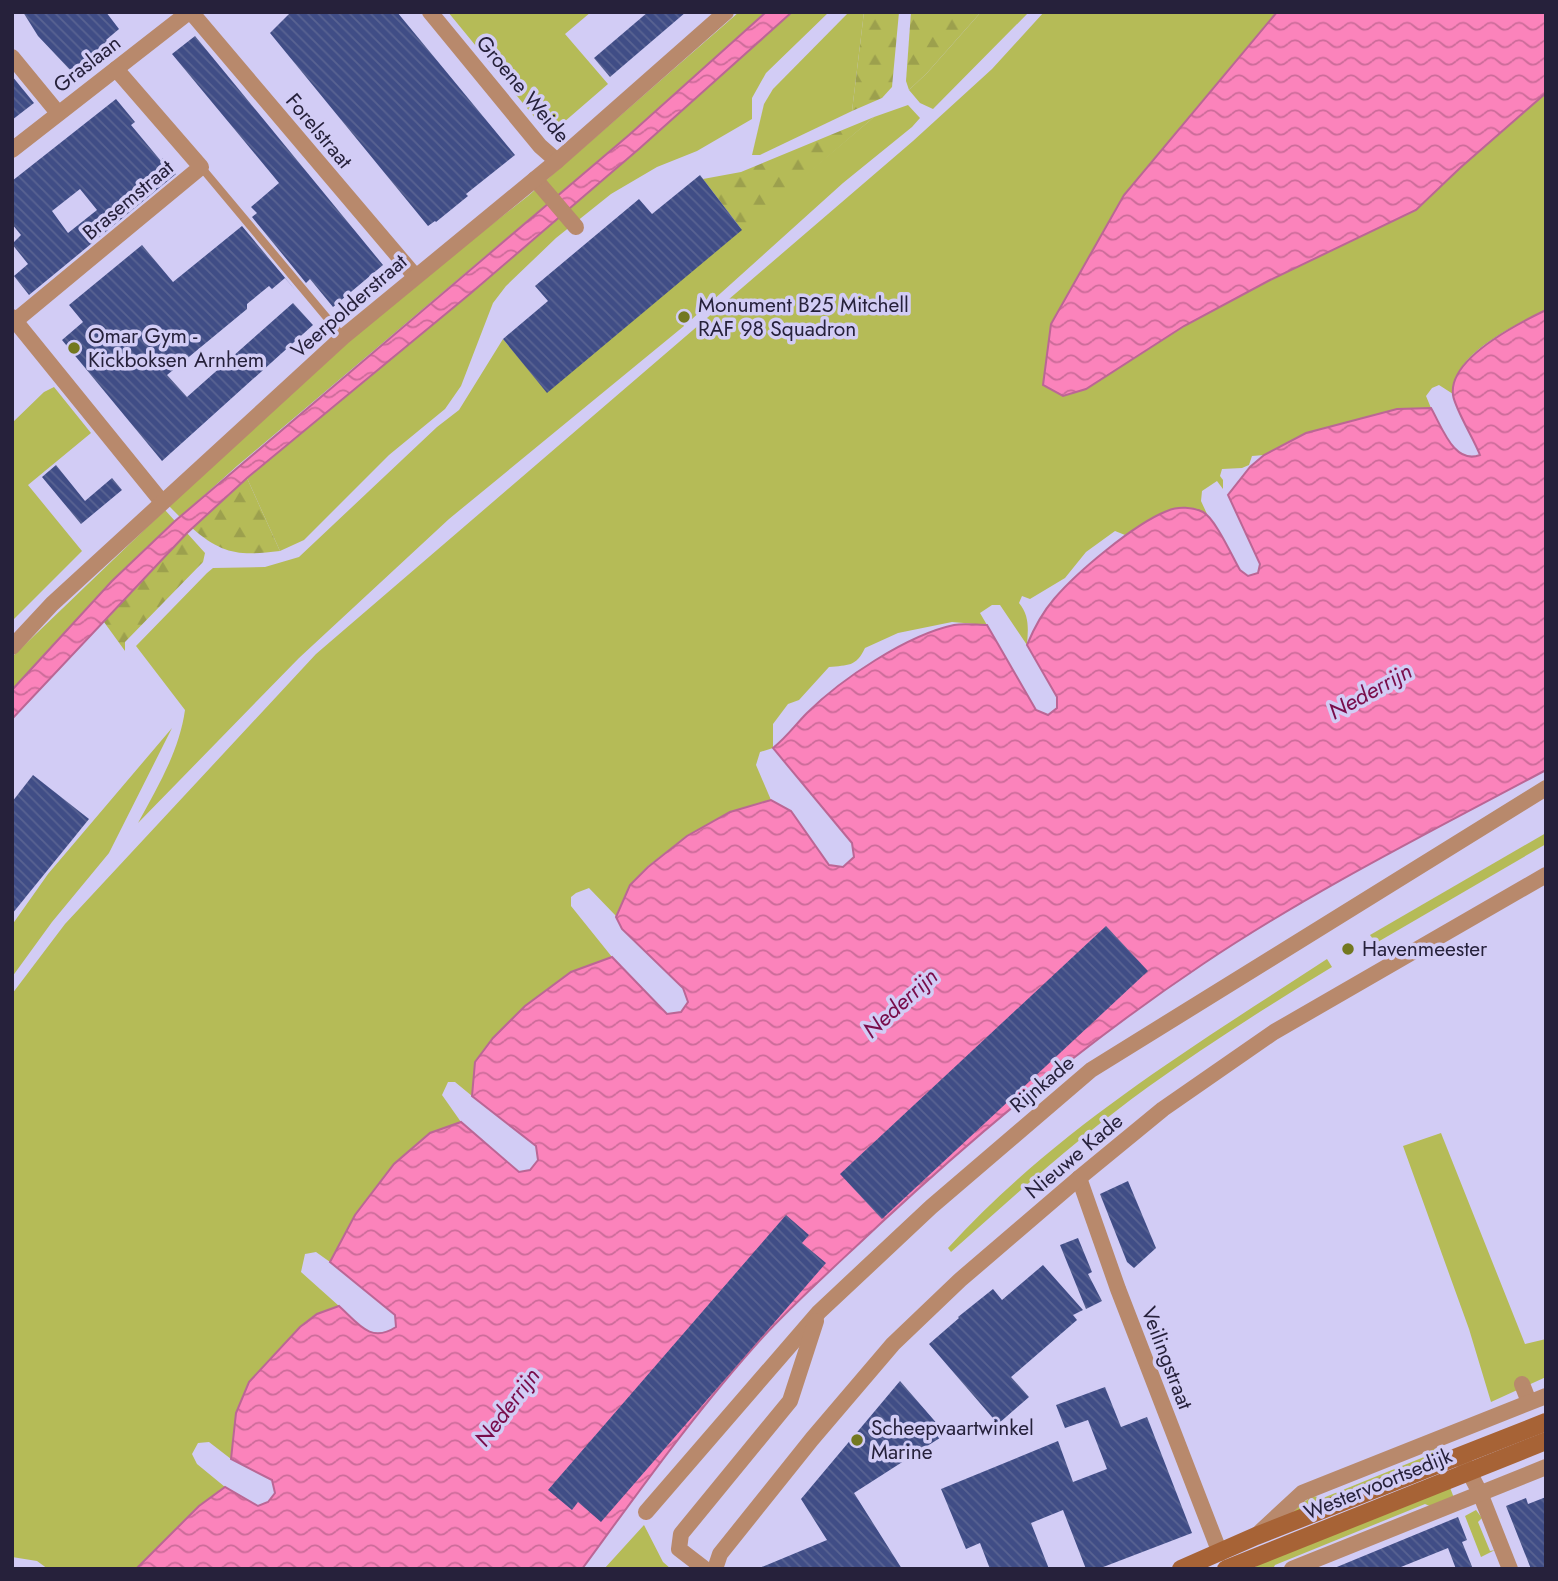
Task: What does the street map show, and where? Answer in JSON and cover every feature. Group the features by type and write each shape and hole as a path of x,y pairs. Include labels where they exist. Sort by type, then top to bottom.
{"main road":[{"name":"Westervoortsedijk","path":"1181,1569 1223,1561 1465,1464 1546,1422"},
{"name":"Westervoortsedijk","path":"1223,1561 1256,1536 1465,1464 1546,1441"}],"street":[{"name":"Graslaan","path":"12,150 190,12"},
{"name":"Forelstraat","path":"190,12 415,276"},
{"name":"Groene Weide","path":"430,12 540,146 556,161"},
{"name":"Veerpolderstraat","path":"12,647 52,604 343,337 415,276 538,183 556,161 726,12"},
{"path":"12,57 58,113"},
{"name":"Brasemstraat","path":"14,319 201,167 116,69"},
{"path":"538,183 573,223"},
{"path":"14,319 162,502"},
{"name":"Rijnkade","path":"646,1512 820,1312 931,1207 1091,1069 1546,788"},
{"name":"Nieuwe Kade","path":"715,1569 720,1554 812,1439 893,1344 960,1280 1079,1178 1163,1109 1274,1032 1546,875"},
{"name":"Veilingstraat","path":"1079,1178 1118,1289 1223,1561"},
{"path":"705,1569 679,1549 681,1534 790,1401 820,1312"},
{"path":"1522,1384 1530,1402"},
{"name":"Westervoortsedijk","path":"1256,1536 1302,1493 1546,1396"},
{"path":"1465,1464 1480,1493 1510,1569"},
{"path":"1292,1569 1546,1467"}],"lane":[{"path":"201,167 343,337"}],"green space":[{"path":"448,12 591,12 565,34 608,84 549,135"},
{"path":"739,12 766,12 629,135 180,517 169,506 389,305 528,196"},
{"path":"792,12 829,12 766,73 752,98 752,119 697,151 657,167 611,194 556,238 506,286 493,303 461,386 445,409 389,455 304,540 280,551 247,478 471,293 640,148"},
{"path":"849,12 864,12 852,111 760,155 752,155 764,104 773,89"},
{"path":"864,12 899,12 892,87 882,98 852,111"},
{"path":"911,12 981,12 909,90 906,81"},
{"path":"981,12 1029,12 933,109 920,103 909,90"},
{"path":"1044,12 1277,12 1124,195 1184,326 1270,280 1416,210 1546,93 1546,310 1523,321 1474,353 1458,374 1453,394 1439,385 1432,388 1426,396 1431,408 1397,409 1306,433 1264,455 1252,456 1249,465 1242,468 1222,469 1220,476 1223,489 1217,481 1202,491 1201,501 1207,514 1193,508 1143,525 1125,535 1115,531 1086,552 1065,578 1030,599 1022,596 1019,603 1027,618 1027,645 1000,605 992,605 980,613 987,625 952,622 898,633 865,648 851,664 829,667 799,700 788,704 773,724 773,748 760,752 756,765 771,800 730,812 687,836 648,866 630,885 616,916 589,888 571,897 571,906 612,957 571,972 475,1062 472,1096 455,1082 448,1082 442,1095 461,1122 430,1133 355,1215 330,1262 316,1252 305,1254 301,1272 339,1306 317,1314 236,1413 231,1459 209,1442 198,1443 192,1454 197,1464 225,1487 199,1506 136,1569 48,1569 37,1561 12,1557 12,994 65,924 316,654 913,141 992,69"},
{"path":"908,105 920,118 912,127 843,183 692,319 686,315 681,319 684,326 449,519 299,658 138,823 173,754 185,710 136,646 207,573 213,568 265,567 299,557 437,427 459,410 503,339 547,392 874,117"},
{"path":"874,117 742,230 703,179 741,172"},
{"path":"54,387 91,433 28,485 82,551 12,621 12,423 44,392"},
{"path":"247,478 280,551 233,552 213,544 192,528"},
{"path":"165,510 175,521 112,581 12,690 12,657"},
{"path":"187,533 205,553 203,562 125,642 125,651 104,622"},
{"path":"172,728 109,853 52,922 12,977 12,925 48,874"},
{"path":"1546,833 1546,844 1376,943 1370,935"},
{"path":"1327,959 1332,967 1216,1040 1122,1106 951,1252 948,1248 990,1205 1080,1127 1177,1057"},
{"path":"1441,1133 1525,1344 1546,1339 1546,1377 1491,1402 1469,1329 1403,1146"},
{"path":"1431,1448 1434,1448 1438,1459 1288,1517 1313,1496 1323,1498 1429,1455"},
{"path":"1449,1485 1454,1498 1432,1507 1425,1504 1275,1565 1273,1569 1257,1569 1255,1563"},
{"path":"1476,1510 1482,1518 1478,1522 1490,1551 1495,1550 1481,1557 1465,1516"},
{"path":"644,1525 663,1562 671,1569 604,1569"}],"water":[{"path":"766,12 792,12 640,148 471,293 247,478 187,533 12,719 12,690 112,581 175,521 629,135"},
{"path":"1277,12 1546,12 1546,93 1416,210 1270,280 1184,326 1086,389 1063,396 1043,385 1051,324 1124,195"},
{"name":"Nederrijn","path":"1546,310 1546,770 1372,863 1244,937 1118,1024 997,1120 881,1223 762,1338 691,1422 582,1569 136,1569 199,1506 225,1487 258,1506 268,1502 275,1493 272,1480 231,1459 236,1413 249,1382 300,1327 317,1314 339,1306 359,1325 372,1332 387,1332 396,1327 395,1315 330,1262 355,1215 394,1164 430,1133 461,1122 519,1172 530,1170 538,1160 536,1146 472,1096 475,1062 493,1038 525,1006 571,972 612,957 667,1014 681,1012 688,1002 683,988 622,929 616,917 630,885 648,867 687,836 730,812 771,800 791,811 829,865 843,867 854,857 852,843 773,748 821,700 856,673 916,638 954,625 987,625 1036,710 1048,715 1057,708 1057,697 1027,645 1054,599 1107,550 1154,517 1171,509 1190,508 1203,512 1213,522 1240,570 1248,576 1258,573 1260,564 1228,495 1250,467 1264,455 1306,433 1397,409 1431,408 1444,434 1456,450 1471,457 1480,455 1454,401 1454,381 1473,355 1503,333"}],"building":[{"path":"23,12 106,12 119,29 106,40 110,44 72,72 38,36"},
{"path":"291,12 397,12 515,155 428,226 270,33"},
{"path":"648,12 686,12 610,77 594,58"},
{"path":"195,36 383,265 333,307 310,279 306,283 252,217 257,213 251,207 279,183 172,54"},
{"path":"12,76 34,103 12,120"},
{"path":"116,99 135,122 131,125 161,161 163,158 176,174 29,295 14,276 28,264 12,244 21,235 12,224 12,181","holes":["80,189 97,210 68,233 52,211"]},
{"path":"700,175 742,230 547,393 503,339 548,301 535,286 639,199 652,214"},
{"path":"242,226 296,291 285,278 272,289 269,286 247,304 247,309 167,375 187,397 293,303 313,325 162,461 62,340 83,322 69,305 142,245 173,282"},
{"path":"56,465 85,501 112,478 122,490 81,524 42,477"},
{"path":"33,775 89,819 12,914 12,802"},
{"path":"1106,926 1148,971 882,1219 840,1174"},
{"path":"1128,1181 1156,1248 1134,1268 1127,1262 1100,1194"},
{"path":"786,1215 809,1235 802,1243 826,1263 601,1522 578,1502 572,1510 548,1490"},
{"path":"1078,1238 1092,1272 1088,1274 1102,1301 1086,1309 1060,1245"},
{"path":"1043,1265 1083,1310 1073,1315 1077,1320 1011,1377 1029,1397 998,1424 929,1344 993,1289 1002,1300"},
{"path":"900,1381 946,1434 854,1493 902,1569 757,1569 827,1540 801,1499"},
{"path":"1105,1387 1121,1427 1147,1417 1192,1533 1098,1569 1086,1569 1063,1510 1031,1523 1049,1569 990,1569 980,1543 966,1549 941,1489 1058,1441 1073,1482 1107,1469 1088,1420 1065,1428 1056,1405"},
{"path":"1546,1497 1546,1569 1531,1569 1506,1506 1526,1498 1528,1504"},
{"path":"1458,1517 1467,1540 1462,1542 1473,1569 1456,1569 1448,1548 1396,1569 1332,1569"}],"place":[{"name":"Monument B25 Mitchell RAF 98 Squadron","path":"684,317"},
{"name":"Omar Gym - Kickboksen Arnhem","path":"74,348"},
{"name":"Havenmeester","path":"1348,949"},
{"name":"Scheepvaartwinkel Marine","path":"857,1440"}]}
